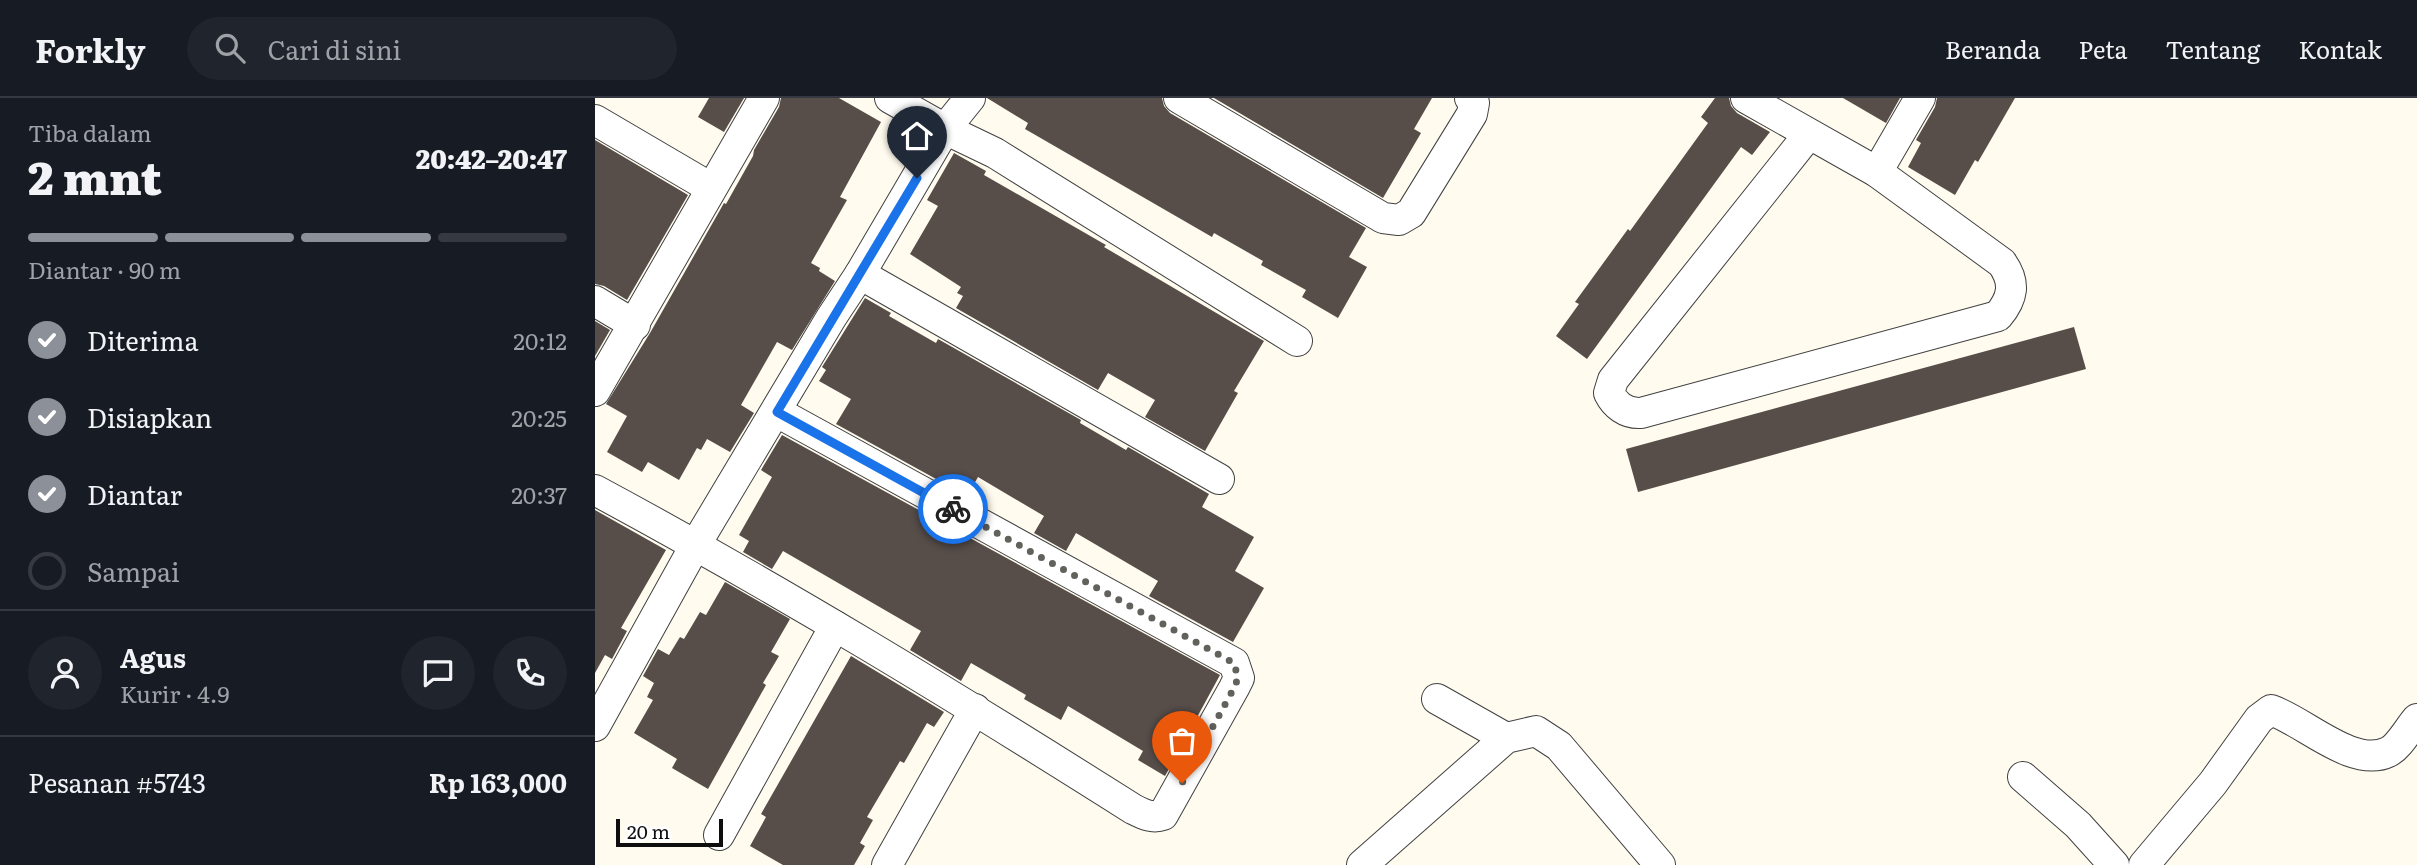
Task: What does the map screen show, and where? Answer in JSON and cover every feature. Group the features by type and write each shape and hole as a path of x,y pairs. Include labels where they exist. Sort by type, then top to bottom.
{"street":[{"path":"595,391 764,98"},
{"path":"890,98 946,130 995,153 1297,341"},
{"path":"595,726 696,544 946,130 970,98"},
{"path":"1179,98 1383,218 1399,220 1412,214 1472,114 1474,103 1470,98"},
{"path":"1746,98 1877,172 2002,263 2009,273 2009,303 1998,316 1640,413 1633,414 1617,405 1609,393 1613,380 1809,134"},
{"path":"1877,172 1920,98"},
{"path":"595,120 711,188"},
{"path":"860,274 1219,479"},
{"path":"595,301 635,325"},
{"path":"595,490 696,544 975,709 1133,809 1147,816 1163,815 1234,688 1238,670 1228,659 777,412"},
{"path":"719,835 835,626"},
{"path":"1437,699 1506,738"},
{"path":"887,865 975,709"},
{"path":"2144,865 2213,783 2259,719 2271,710 2284,714 2333,744 2362,754 2376,755 2391,752 2417,719"},
{"path":"1362,865 1506,738 1536,730 1559,747 1660,865"},
{"path":"2023,777 2071,818 2115,865"}],"building":[{"path":"709,98 744,98 724,132 698,117"},
{"path":"781,98 839,98 881,122 840,197 847,200 811,263 835,281 792,350 777,342 741,405 754,413 730,452 707,439 701,450 697,448 679,480 648,462 642,472 607,452 627,416 606,404 724,203 726,204 779,107"},
{"path":"987,98 1162,98 1170,113 1366,228 1349,257 1367,267 1338,318 1302,297 1306,290 1261,265 1263,261 1214,233 1212,237 1025,129 1028,123"},
{"path":"1214,98 1432,98 1414,129 1421,133 1383,198"},
{"path":"1715,98 1729,98 1737,113 1770,132 1752,155 1741,147 1587,359 1556,336 1579,304 1575,302 1708,123 1701,117"},
{"path":"1843,98 1900,98 1886,123"},
{"path":"1937,98 2015,98 1978,162 1975,160 1955,195 1908,167 1921,143 1916,140 1935,107"},
{"path":"595,140 688,195 627,300 604,286 595,284"},
{"path":"954,153 986,171 984,175 1264,341 1234,391 1238,393 1205,451 1145,417 1155,400 1108,373 1098,390 956,308 963,296 957,293 961,287 910,254 938,206 927,200"},
{"path":"865,298 891,313 889,316 936,343 938,339 1081,420 1080,423 1126,450 1128,447 1209,494 1202,507 1254,537 1235,571 1264,588 1233,642 1149,596 1158,581 1076,533 1066,551 1034,533 1044,516 978,477 967,496 836,424 851,399 819,381 826,370 822,367"},
{"path":"595,321 610,330 595,356"},
{"path":"2074,327 2086,369 1638,492 1626,449"},
{"path":"782,435 1220,675 1165,776 1138,760 1143,751 1068,706 1061,720 1024,699 1026,695 971,663 961,681 910,650 921,631 783,551 772,569 743,552 749,541 739,535 772,477 761,470"},
{"path":"595,510 666,550 621,628 627,631 612,659 605,655 595,673"},
{"path":"725,582 790,619 771,652 779,656 763,683 766,685 708,789 672,768 677,759 634,733 653,700 647,697 654,683 643,676 658,649 669,655 680,637 684,639 700,612 706,615"},
{"path":"851,656 944,712 934,727 927,723 904,763 900,761 867,817 873,820 860,843 865,846 854,865 783,865 750,846 766,817 761,814"}],"way so far":[{"path":"953,509 1234,663 1238,678 1234,688 1182,783"}],"route":[{"path":"917,178 777,412 953,509"}]}
